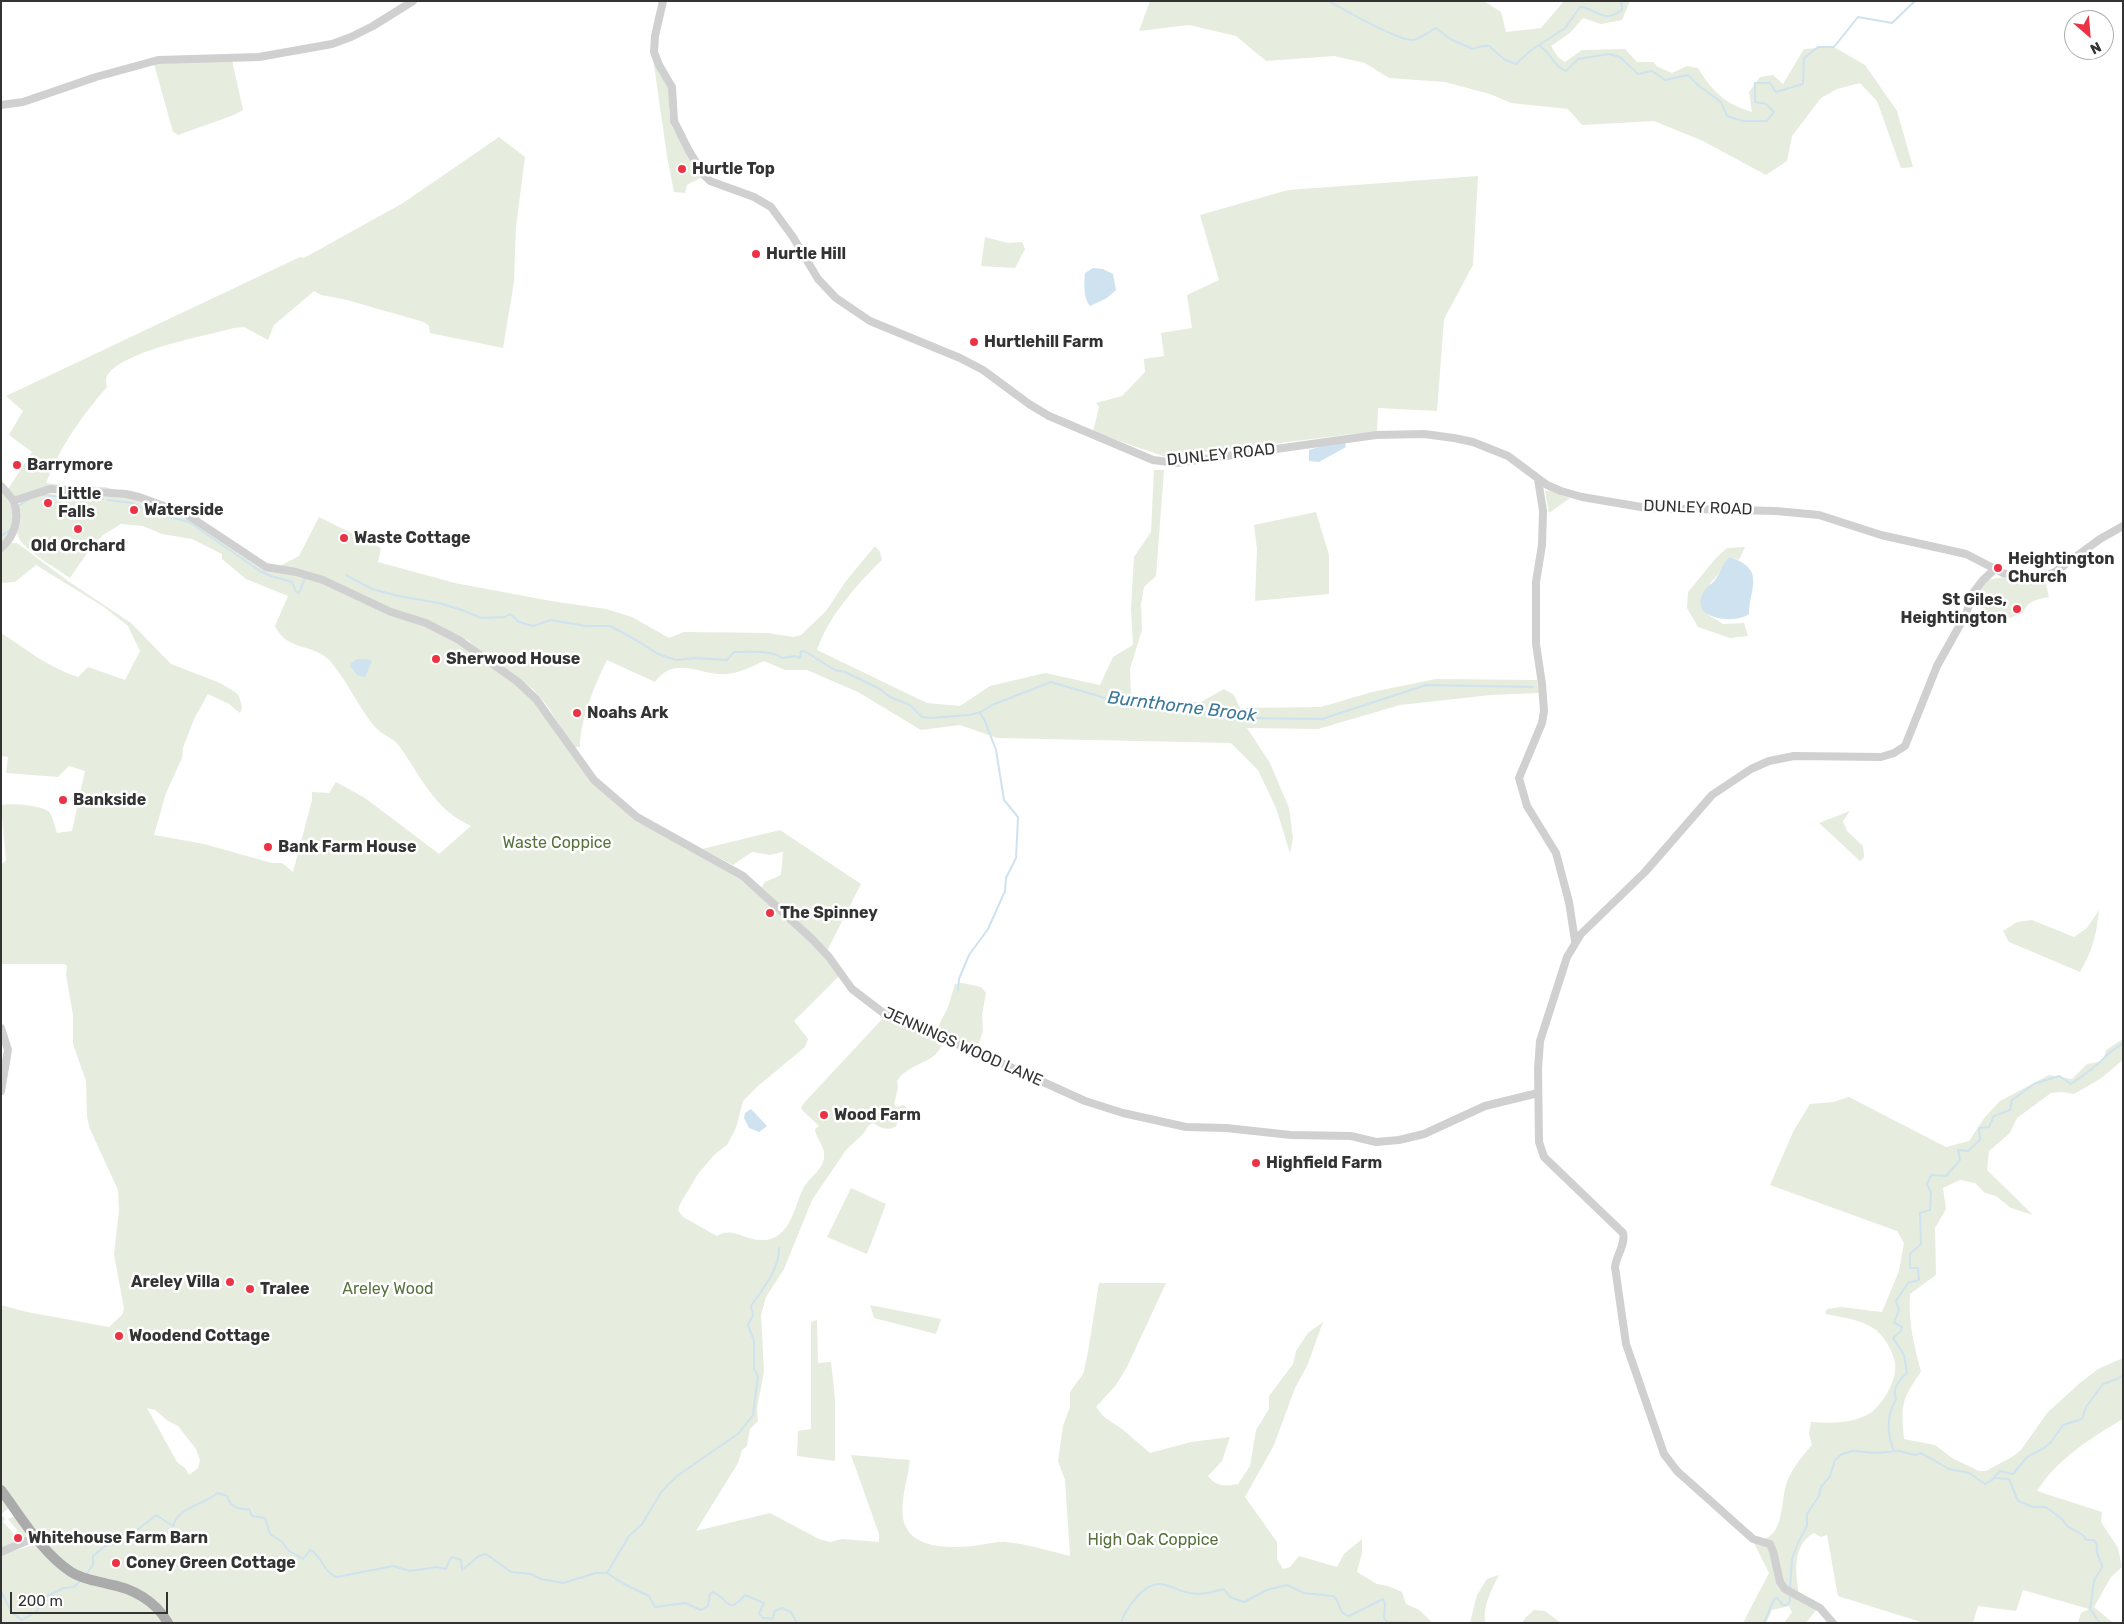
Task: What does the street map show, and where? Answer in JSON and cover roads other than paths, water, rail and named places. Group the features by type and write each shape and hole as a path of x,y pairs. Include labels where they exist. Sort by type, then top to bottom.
{"main road":[{"path":"1,1490 36,1538 57,1560 74,1574 88,1580 116,1585 142,1597 159,1610 168,1623"}],"street":[{"path":"1,105 23,102 96,77 158,60 259,57 332,44 362,32 395,14 413,1"},
{"name":"DUNLEY ROAD","path":"663,1 655,36 654,52 672,87 672,111 675,126 699,168 710,180 754,197 771,207 793,236 822,284 836,298 859,315 960,358 983,370 1029,404 1049,416 1152,460 1176,463 1373,435 1424,434 1454,438 1488,447 1508,456 1538,480 1561,491 1647,508 1776,511 1819,515 1881,535 1966,554 1995,569 2022,578 2045,576 2062,568 2100,539 2123,526"},
{"path":"1538,480 1543,511 1542,545 1536,582 1536,644 1544,711 1542,723 1519,778 1527,806 1556,853 1570,902 1575,941"},
{"path":"1,486 13,501 14,531 10,539 1,548"},
{"name":"JENNINGS WOOD LANE","path":"13,501 50,489 126,494 139,498 186,514 266,566 323,580 391,612 426,623 459,640 518,682 536,699 594,780 637,817 743,876 812,939 829,957 852,989 886,1015 975,1051 1085,1101 1123,1113 1186,1127 1226,1128 1291,1135 1351,1136 1376,1142 1398,1140 1424,1134 1485,1106 1538,1093"},
{"path":"1834,1623 1820,1608 1785,1589 1780,1582 1770,1544 1753,1539 1677,1470 1664,1454 1626,1344 1615,1267 1616,1257 1624,1241 1623,1233 1544,1157 1539,1142 1538,1057 1540,1041 1561,973 1575,941 1645,872 1712,795 1746,772 1780,758 1809,755 1871,758 1890,755 1902,748 1911,734 1937,666 1966,614 1973,593 1995,569"},
{"path":"1,1028 8,1050 1,1090"},
{"path":"1,1552 36,1538"}],"water":[{"path":"1093,268 1103,269 1113,274 1116,290 1107,298 1090,306 1085,295 1085,273"},
{"path":"1332,443 1345,443 1346,447 1319,462 1309,461 1309,450"},
{"path":"1730,557 1748,567 1752,573 1753,580 1749,614 1735,619 1718,618 1710,615 1704,611 1701,605 1703,592 1715,580"},
{"path":"357,659 372,661 365,677 357,675 350,666"},
{"path":"751,1109 767,1126 759,1132 749,1128 744,1118 745,1113"}],"waterway":[{"path":"1329,1 1371,24 1406,39 1418,39 1436,28 1450,39 1473,49 1489,46 1505,60 1516,64 1530,51 1565,28 1580,7 1600,15 1609,16 1622,10 1621,1"},
{"path":"1540,46 1558,66 1566,71 1578,59 1609,54 1620,57 1638,74 1652,71 1665,80 1688,75 1699,86 1721,102 1727,116 1743,121 1767,121 1774,112 1766,104 1755,102 1755,83 1770,83 1776,92 1803,84 1804,58 1818,47 1834,47 1858,17 1892,23 1915,1"},
{"name":"Burnthorne Brook","path":"42,495 64,497"},
{"name":"Burnthorne Brook","path":"70,497 103,499"},
{"name":"Burnthorne Brook","path":"18,506 28,500"},
{"name":"Burnthorne Brook","path":"108,500 133,503 149,512 189,522 260,571 292,582 296,592 299,593 305,578"},
{"name":"Burnthorne Brook","path":"1,536 10,530"},
{"name":"Burnthorne Brook","path":"346,575 372,589 398,596 439,603 481,618 505,617 510,614 519,622 533,626 551,620 586,626 610,626 658,654 676,660 695,658 727,660 734,652 766,653 778,655 782,658 795,656 800,658 801,651 806,652 835,670 845,672 880,689 890,697 910,705 922,717 931,718 969,715 981,712 992,705 1051,682 1122,703 1235,718 1322,719 1426,685 1533,687"},
{"path":"958,990 959,979 969,955 988,929 1005,891 1006,878 1016,858 1018,817 1004,800 996,750 980,713"},
{"path":"1894,1451 1889,1431 1890,1412 1896,1399 1895,1391 1899,1381 1907,1373 1904,1355 1893,1338 1901,1331 1902,1327 1894,1323 1899,1310 1896,1301 1908,1283 1919,1280 1918,1268 1910,1268 1910,1254 1921,1244 1920,1213 1930,1210 1931,1192 1927,1184 1931,1175 1946,1176 1960,1160 1958,1150 1968,1151 1980,1140 1979,1128 1989,1127 1994,1116 2010,1110 2012,1100 2034,1084 2059,1076 2071,1084 2123,1044"},
{"path":"607,1573 629,1536 642,1524 662,1491 677,1476 739,1433 753,1415 758,1376 754,1369 754,1341 748,1325 753,1315 751,1306 765,1286 777,1263 779,1248"},
{"path":"1790,1589 1792,1559 1807,1526 1807,1514 1819,1496 1821,1487 1830,1476 1835,1460 1842,1454 1853,1451 1876,1453 1899,1451 1915,1455 1921,1453 1949,1469 1969,1473 1985,1484 1992,1480 2000,1471 2013,1474 2027,1457 2051,1442 2063,1425 2082,1419 2086,1407 2103,1384 2123,1375"},
{"path":"1995,1478 2009,1479 2018,1501 2033,1507 2046,1507 2062,1519 2067,1526 2084,1536 2086,1540 2094,1540 2102,1567 2094,1581 2090,1609 2100,1623"},
{"path":"86,1575 93,1565 93,1556 105,1546 121,1543 156,1515 173,1526 180,1514 217,1493 227,1496 235,1507 249,1509 252,1516 265,1518 270,1534 281,1541 289,1551 303,1559 310,1550 314,1552 329,1572 337,1577 393,1566 410,1571 437,1567 446,1569 450,1559 453,1557 461,1560 462,1570 479,1556 486,1554 511,1572 531,1574 541,1579 563,1583 596,1573 607,1573 649,1596 655,1607 685,1603 701,1610 708,1606 710,1594 713,1592 731,1605 735,1604 745,1595 764,1603 759,1613 763,1618 772,1619 775,1611 782,1608 791,1612 797,1623"},
{"path":"1,1591 12,1613 22,1620 37,1611 43,1598 64,1588 74,1587 81,1580"},
{"path":"1121,1623 1136,1598 1148,1588 1160,1584 1195,1594 1224,1589 1230,1597 1244,1602 1267,1590 1287,1585 1304,1593 1333,1596 1343,1613 1349,1616 1383,1599 1385,1604 1384,1618 1387,1622 1418,1623"},
{"path":"1764,1623 1774,1599 1777,1598 1783,1605 1787,1605 1790,1601 1790,1594"}],"place":[{"name":"Hurtle Top","path":"682,169"},
{"name":"Hurtle Hill","path":"756,254"},
{"name":"Hurtlehill Farm","path":"974,342"},
{"name":"Barrymore","path":"17,465"},
{"name":"Little Falls","path":"48,503"},
{"name":"Waterside","path":"134,510"},
{"name":"Old Orchard","path":"78,529"},
{"name":"Waste Cottage","path":"344,538"},
{"name":"Heightington Church","path":"1998,568"},
{"name":"St Giles, Heightington","path":"2017,609"},
{"name":"Sherwood House","path":"436,659"},
{"name":"Noahs Ark","path":"577,713"},
{"name":"Bankside","path":"63,800"},
{"name":"Bank Farm House","path":"268,847"},
{"name":"The Spinney","path":"770,913"},
{"name":"Wood Farm","path":"824,1115"},
{"name":"Highfield Farm","path":"1256,1163"},
{"name":"Areley Villa","path":"230,1282"},
{"name":"Tralee","path":"250,1289"},
{"name":"Woodend Cottage","path":"119,1336"},
{"name":"Whitehouse Farm Barn","path":"18,1538"},
{"name":"Coney Green Cottage","path":"116,1563"}],"park label":[{"name":"Waste Coppice","path":"557,843"},
{"name":"Areley Wood","path":"388,1289"},
{"name":"High Oak Coppice","path":"1153,1540"}]}
